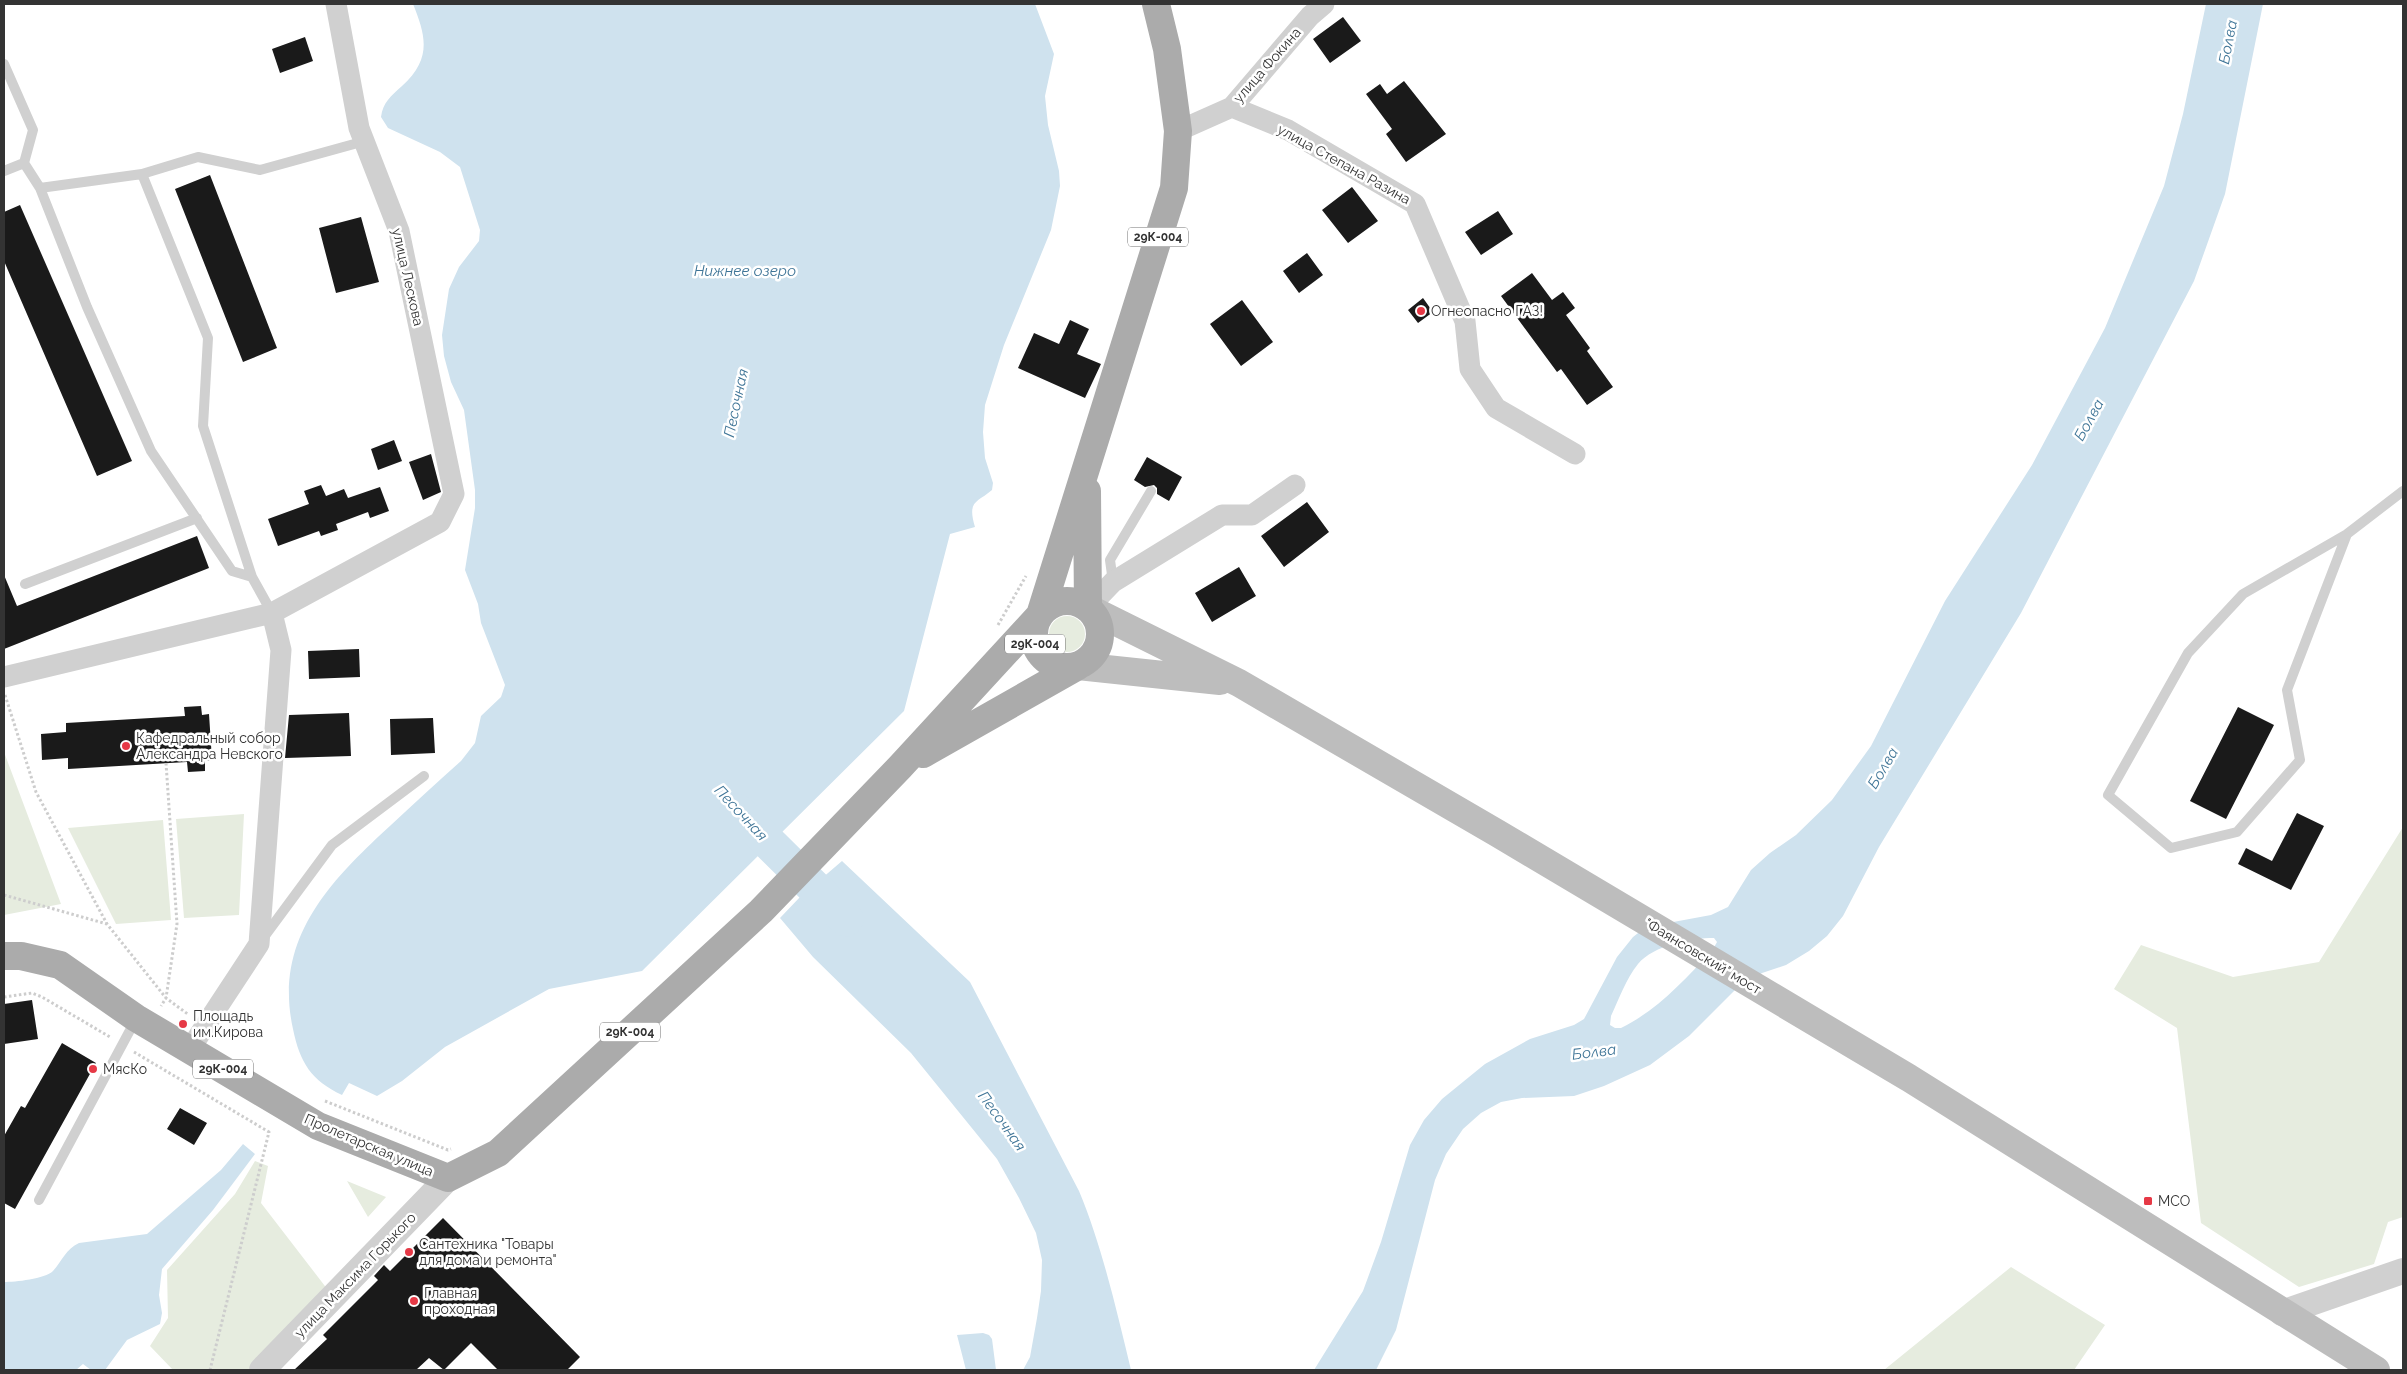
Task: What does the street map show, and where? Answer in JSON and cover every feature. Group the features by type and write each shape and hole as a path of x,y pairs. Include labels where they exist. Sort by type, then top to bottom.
{"main road":[{"name":"29К-004","path":"1088,608 1087,464 1174,188 1178,130 1167,49 1156,4"},
{"path":"900,767 1040,615 1087,464"},
{"name":"29К-004","path":"448,1178 498,1153 761,911 900,767 1078,666 1091,658 1099,645 1099,625 1088,608 1078,603 1057,602 1040,615 1034,635 1040,654 1057,666 1078,666"},
{"name":"\"Фаянсовский\" мост","path":"1088,608 1239,683 1497,833 1909,1078 2282,1313 2376,1370"},
{"path":"1078,666 1239,683"},
{"name":"Пролетарская улица","path":"4,956 21,956 60,966 143,1022 318,1126 448,1178"}],"street":[{"name":"улица Лескова","path":"272,613 440,522 454,494 399,231 360,128 336,4"},
{"name":"улица Фокина","path":"1178,130 1232,107 1310,16 1324,4"},
{"name":"улица Степана Разина","path":"1232,107 1288,130 1415,204 1465,321 1470,369 1496,408 1575,454"},
{"path":"1088,608 1113,582 1222,515 1252,515 1296,485"},
{"path":"4,677 272,613 281,650 259,944 190,1049"},
{"name":"улица Максима Горького","path":"262,1370 448,1178"},
{"path":"2282,1313 2403,1271"}],"lane":[{"path":"4,64 33,130 24,163 40,188 87,307 151,451 232,571 252,577"},
{"path":"40,188 142,174 198,157 260,170 364,141"},
{"path":"4,171 24,163"},
{"path":"142,174 208,338 203,426 252,577 272,613"},
{"path":"1113,582 1110,560 1151,490"},
{"path":"2347,534 2287,690 2300,760 2236,832 2171,848 2108,795 2188,653 2243,594 2347,534 2403,492"},
{"path":"25,584 197,518"},
{"path":"259,944 332,845 424,776"},
{"path":"39,1200 122,1045 143,1022"}],"path":[{"path":"994,632 1028,573"},
{"path":"4,691 36,792 107,924 166,998 205,1026"},
{"path":"133,1052 143,1022 166,998 177,924 166,763"},
{"path":"4,895 107,924"},
{"path":"4,997 32,993 42,997 269,1132 210,1370"},
{"path":"320,1099 448,1150"}],"shaded area":[{"path":"1067,616 1080,621 1085,634 1080,647 1067,652 1054,647 1049,634 1054,621"},
{"path":"4,752 61,904 4,915"},
{"path":"244,814 239,915 184,918 176,819"},
{"path":"163,820 171,920 116,924 68,828"},
{"path":"2403,827 2403,1217 2388,1222 2374,1264 2299,1287 2201,1223 2177,1028 2114,989 2141,945 2233,977 2319,962"},
{"path":"255,1161 268,1166 261,1203 328,1290 248,1370 173,1370 150,1346 168,1318 167,1270 235,1194"},
{"path":"347,1181 386,1197 368,1217"},
{"path":"2011,1267 2105,1325 2074,1370 1884,1370"}],"water":[{"name":"Нижнее озеро","path":"413,4 1035,4 1054,54 1045,96 1048,125 1059,171 1060,186 1051,230 1004,345 985,405 983,432 985,458 993,483 992,490 978,500 973,507 975,527 950,534 904,711 642,971 549,989 445,1047 402,1081 377,1096 349,1083 342,1095 322,1083 308,1069 299,1052 293,1029 289,997 291,967 299,940 312,914 328,890 347,868 368,846 461,761 475,743 481,716 501,697 505,685 481,623 478,604 465,570 475,508 475,490 464,410 451,382 444,356 442,335 449,289 459,267 479,241 480,230 460,167 440,152 388,128 381,117 386,103 412,76 422,57 423,37"},
{"name":"Болва","path":"2206,4 2263,4 2225,194 2194,281 2021,613 1879,847 1843,916 1827,936 1809,951 1786,965 1762,973 1737,988 1689,1036 1650,1065 1604,1086 1574,1096 1522,1098 1501,1102 1481,1113 1463,1129 1446,1154 1435,1180 1396,1330 1376,1370 1314,1370 1363,1291 1381,1242 1410,1145 1424,1120 1442,1099 1485,1064 1530,1039 1574,1025 1584,1019 1617,957 1633,937 1642,930 1657,925 1711,915 1728,907 1751,870 1770,853 1796,835 1832,800 1871,746 1945,601 2032,465 2105,328 2164,186 2183,114","holes":["1714,938 1717,942 1712,951 1659,1003 1621,1028 1615,1028 1610,1025 1611,1016 1626,983 1638,964 1645,957 1663,947 1684,941"]},
{"path":"842,861 970,982 1079,1191 1102,1257 1131,1370 1023,1370 1030,1357 1037,1318 1041,1291 1042,1260 1036,1233 1019,1198 997,1159 911,1053 813,957 780,918 800,897"},
{"path":"243,1144 255,1154 213,1210 162,1269 159,1295 162,1313 160,1324 127,1340 105,1370 91,1370 83,1364 76,1370 4,1370 4,1282 30,1280 49,1274 67,1252 79,1243 147,1234 221,1170"},
{"path":"983,1333 989,1335 992,1339 996,1370 966,1370 957,1335"}],"building":[{"path":"1343,17 1361,41 1330,63 1313,39"},
{"path":"305,37 313,61 280,73 272,49"},
{"path":"1404,81 1446,134 1406,162 1386,134 1392,129 1366,94 1380,84 1387,94"},
{"path":"210,175 277,348 243,362 175,189"},
{"path":"1352,187 1378,221 1348,243 1322,210"},
{"path":"20,205 132,461 97,476 4,261 4,212"},
{"path":"1498,211 1513,234 1481,255 1465,232"},
{"path":"361,217 379,282 336,293 319,228"},
{"path":"1307,253 1323,275 1299,293 1283,271"},
{"path":"1532,273 1552,300 1563,292 1575,308 1566,315 1590,348 1587,351 1613,387 1587,405 1561,369 1557,372 1501,296"},
{"name":"Огнеопасно ГАЗ!","path":"1423,298 1433,312 1418,323 1408,310"},
{"path":"1242,300 1273,342 1241,366 1210,324"},
{"path":"1070,320 1089,329 1077,354 1101,364 1085,398 1018,368 1034,333 1059,344"},
{"path":"394,440 402,461 378,470 371,449"},
{"path":"431,454 441,492 423,500 409,462"},
{"path":"1147,457 1182,477 1169,501 1157,494 1157,488 1154,485 1145,487 1134,480"},
{"path":"321,485 326,496 344,489 348,498 380,487 389,511 370,518 368,512 336,524 338,530 321,536 319,531 278,546 268,519 309,504 304,491"},
{"path":"1307,502 1329,532 1284,567 1261,536"},
{"path":"197,536 209,568 4,649 4,575 17,606"},
{"path":"1239,567 1256,596 1212,622 1195,593"},
{"path":"359,649 360,677 309,679 308,651"},
{"name":"Кафедральный собор Александра Невского","path":"201,706 202,715 209,714 212,760 205,761 205,771 188,772 187,762 68,769 68,758 42,760 41,734 66,732 66,723 185,716 184,707"},
{"path":"2238,707 2274,725 2226,819 2190,801"},
{"path":"349,713 351,756 285,758 289,715"},
{"path":"433,718 435,753 391,755 390,719"},
{"path":"2297,813 2324,826 2291,890 2238,864 2246,848 2272,861"},
{"path":"32,1000 38,1039 4,1044 4,1004"},
{"path":"62,1043 96,1063 15,1209 4,1203 4,1136 21,1106 25,1108"},
{"path":"180,1108 207,1123 194,1145 167,1129"},
{"path":"443,1218 580,1357 567,1370 498,1370 471,1343 444,1370 429,1358 416,1370 294,1370 327,1339 323,1335 378,1280 374,1276 384,1265 390,1271"}],"waterway":[{"name":"Песочная","path":"737,811 846,919"}],"place":[{"name":"Огнеопасно ГАЗ!","path":"1421,311"},
{"name":"Кафедральный собор Александра Невского","path":"126,746"},
{"name":"Площадь им.Кирова","path":"183,1024"},
{"name":"МясКо","path":"93,1069"},
{"name":"МСО","path":"2148,1201"},
{"name":"Сантехника \"Товары для дома и ремонта\"","path":"409,1252"},
{"name":"Главная проходная","path":"414,1301"}]}
